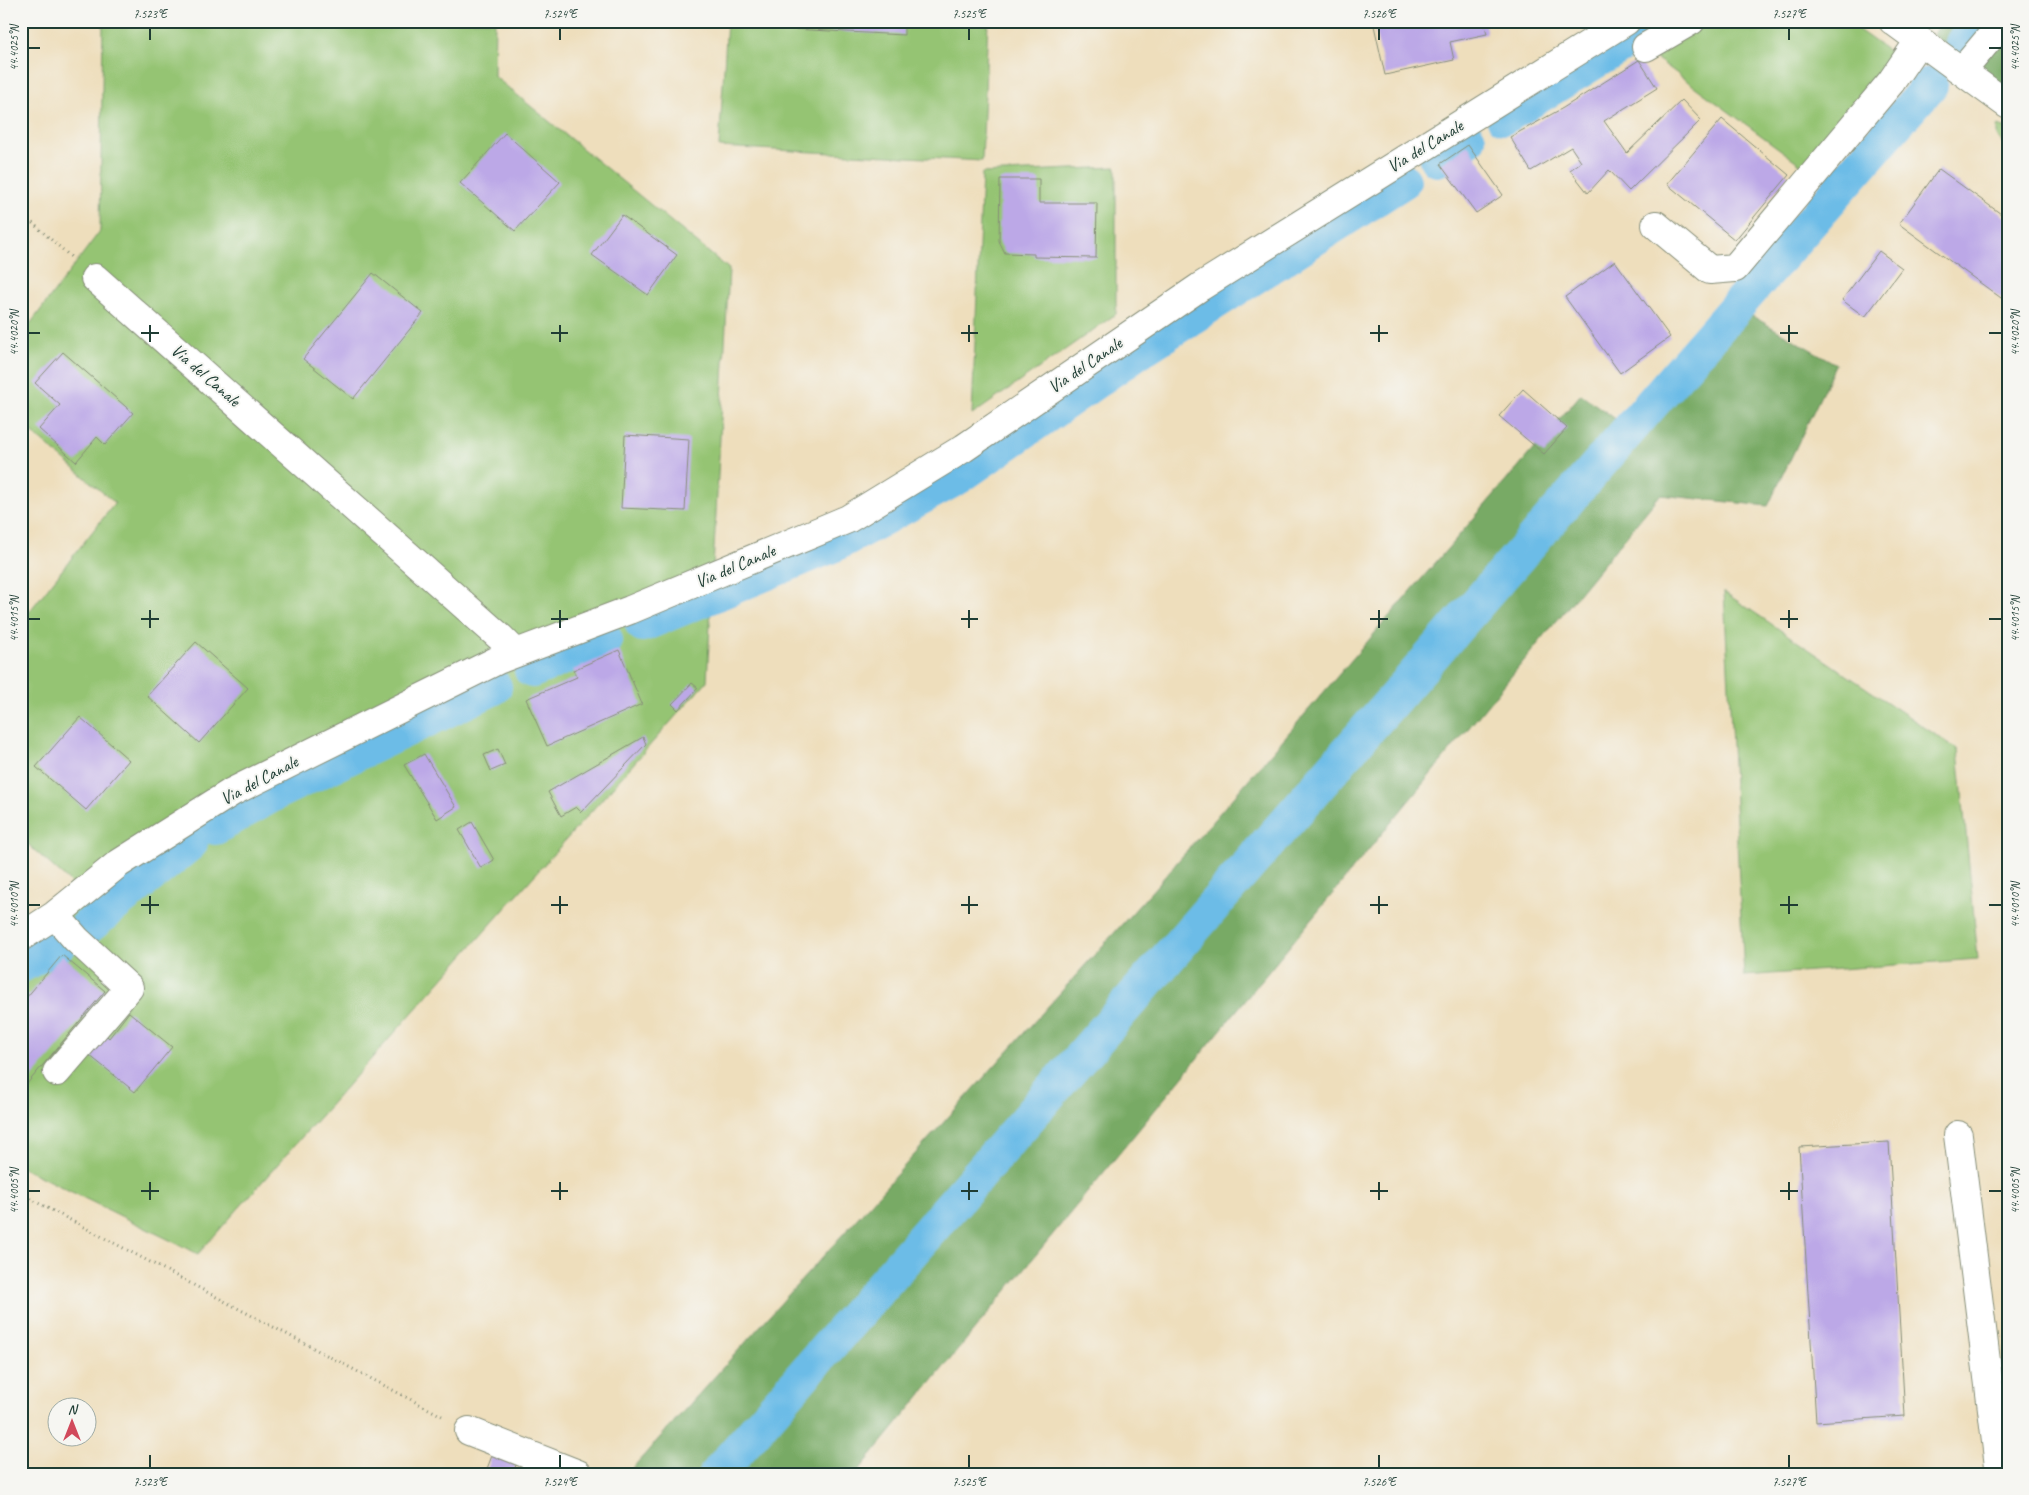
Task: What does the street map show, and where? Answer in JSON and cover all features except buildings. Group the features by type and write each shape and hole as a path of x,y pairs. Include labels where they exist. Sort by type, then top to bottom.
{"street":[{"name":"Via del Canale","path":"21,937 55,915 118,864 232,792 516,653 630,610 848,519 964,448 1200,287 1626,21"},
{"path":"1646,47 1691,21"},
{"path":"1892,21 2008,105"},
{"path":"1962,71 2004,21"},
{"path":"1656,225 1710,270 1735,268 1891,82 1919,41"},
{"name":"Via del Canale","path":"95,278 450,591 516,653"},
{"path":"55,915 76,939 129,988 57,1072"},
{"path":"1958,1135 2000,1474"},
{"path":"469,1431 578,1474"}],"path":[{"path":"21,213 95,278"},
{"path":"21,1194 469,1431"}],"green space":[{"path":"103,21 495,21 494,76 729,269 707,681 198,1254 21,1167 21,950 71,883 21,838 21,622 115,503 21,423 21,336 100,231"},
{"path":"727,21 988,21 982,161 719,147"},
{"path":"1706,21 1846,21 1894,55 1804,167 1649,53"},
{"path":"1943,21 2008,21 2008,90 1933,35"},
{"path":"1997,126 2008,129 2008,150 1997,136"},
{"path":"1116,167 1116,314 972,415 982,173"},
{"path":"1740,309 1836,364 1768,506 1660,495 856,1474 627,1474 1160,882 1581,394 1639,436"},
{"path":"1724,592 1958,750 1978,959 1744,976"}],"waterway":[{"path":"1504,117 1661,21"},
{"path":"1963,43 1981,21"},
{"path":"717,1474 1930,85"},
{"path":"1437,159 1468,139"},
{"path":"643,624 835,544 958,477 1137,352 1403,181"},
{"path":"532,670 605,640"},
{"path":"215,827 278,791 494,687"},
{"path":"87,927 190,843"},
{"path":"21,965 60,943"}]}
